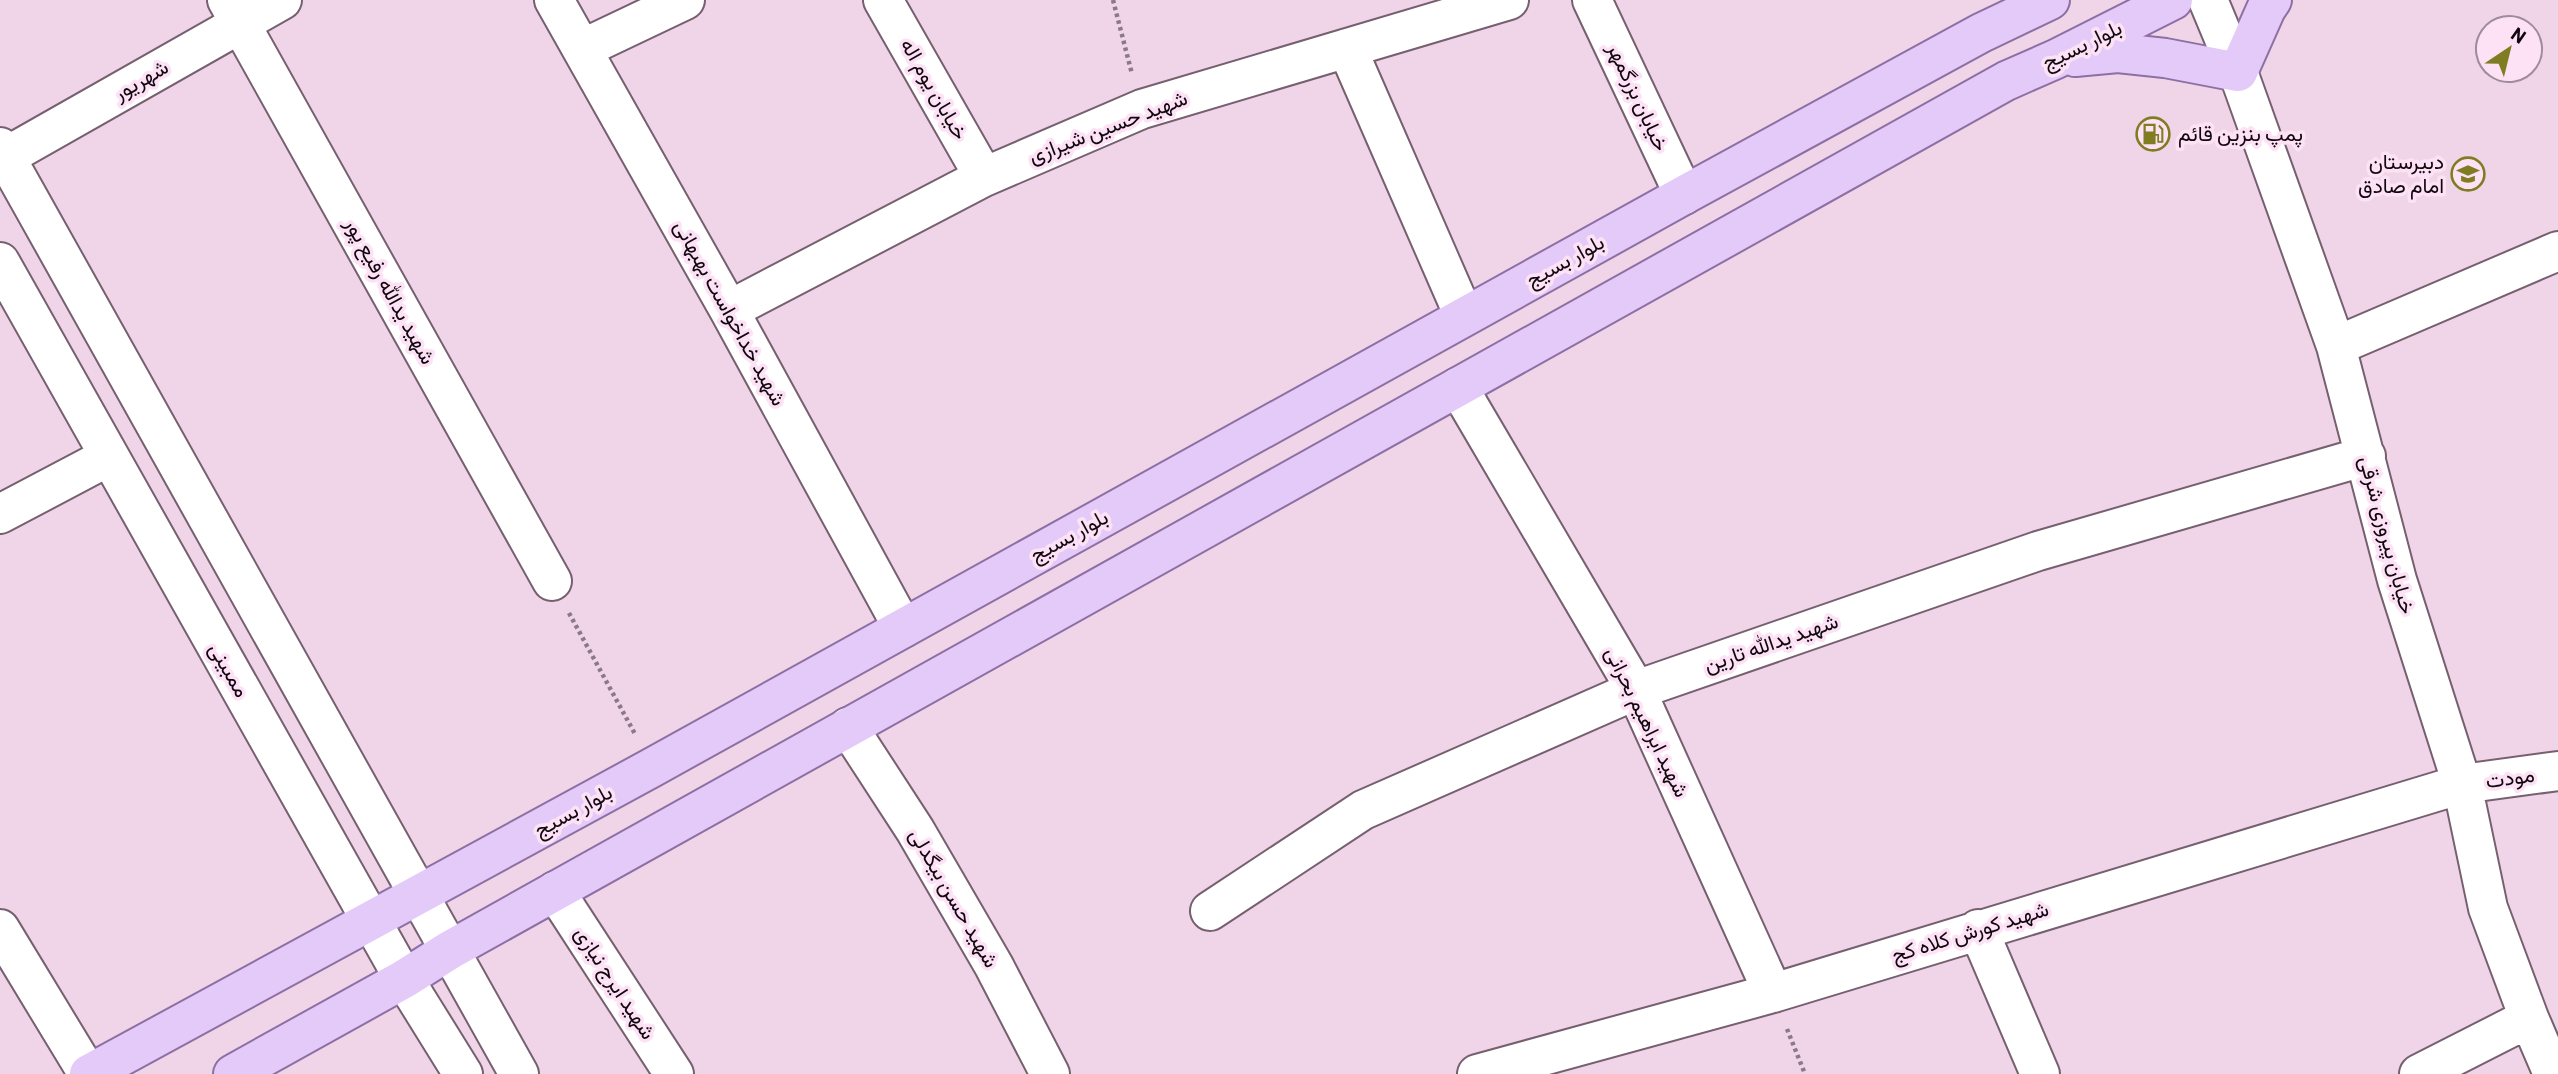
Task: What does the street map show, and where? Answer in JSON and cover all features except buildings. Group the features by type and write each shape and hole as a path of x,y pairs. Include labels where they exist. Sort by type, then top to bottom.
{"main road":[{"name":"بلوار بسیج","path":"233,1074 555,891 2006,81 2056,59 2172,0"},
{"path":"2056,59 2118,53 2165,58 2238,72 2272,0"},
{"name":"بلوار بسیج","path":"89,1074 653,767 1684,195 2035,4"}],"street":[{"name":"شهریور","path":"2,154 234,12 282,0"},
{"name":"شهید خداخواست بهبهانی","path":"554,0 729,310 903,628"},
{"path":"582,50 685,0"},
{"name":"خیابان یوم اله","path":"883,0 984,177"},
{"name":"شهید حسین شیرازی","path":"729,310 984,177 1142,109 1509,0"},
{"name":"خیابان بزرگمهر","path":"1592,0 1684,195"},
{"name":"خیابان پیروزی شرقی","path":"2208,0 2238,72 2336,346 2397,580 2462,784 2488,908 2553,1074"},
{"name":"شهید یدالله رفیع پور","path":"234,12 552,581"},
{"path":"1347,48 1465,316"},
{"path":"2,154 519,1074"},
{"path":"2336,346 2558,251"},
{"name":"ممبینی","path":"0,262 404,979 463,1074"},
{"name":"شهید ابراهیم بحرانی","path":"1458,387 1636,690 1773,993"},
{"name":"شهید یدالله تارین","path":"1210,911 1363,810 1636,690 2038,551 2366,456"},
{"path":"0,514 108,457"},
{"name":"شهید حسن بیگدلی","path":"848,727 922,842 994,966 1050,1074"},
{"name":"مودت","path":"2462,784 2558,771"},
{"name":"شهید کورش کلاه کج","path":"1477,1074 1773,993 2462,784"},
{"name":"شهید ایرج نیازی","path":"555,891 674,1074"},
{"path":"0,929 89,1074"},
{"path":"1978,929 2039,1074"},
{"path":"2418,1074 2529,1018"}],"path":[{"path":"1113,0 1142,109"},
{"path":"552,581 653,767"},
{"path":"1773,993 1805,1074"}],"place":[{"name":"پمپ بنزین قائم","path":"2153,134"},
{"name":"دبیرستان امام صادق","path":"2468,174"}]}
